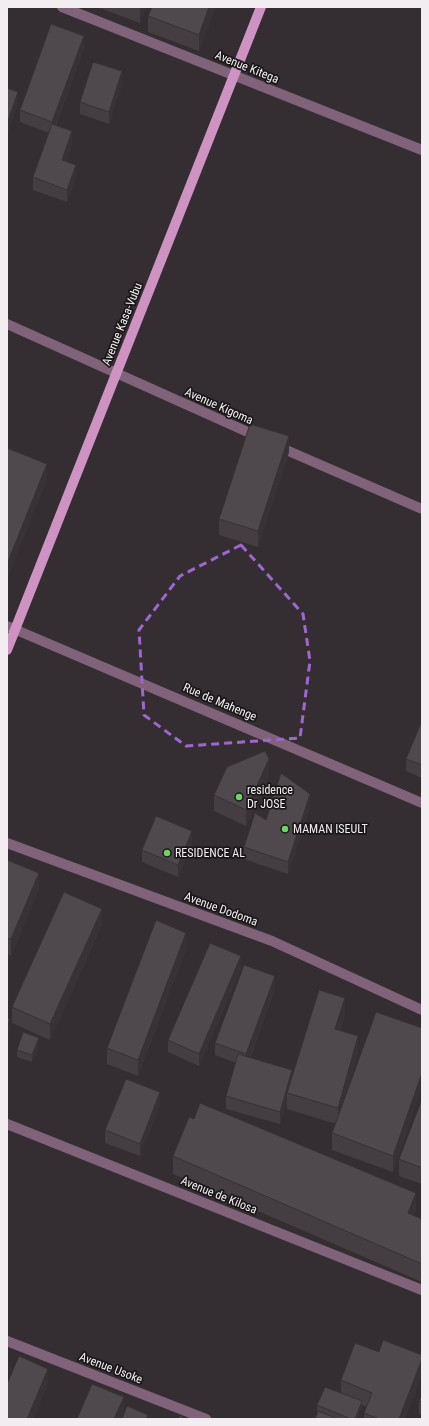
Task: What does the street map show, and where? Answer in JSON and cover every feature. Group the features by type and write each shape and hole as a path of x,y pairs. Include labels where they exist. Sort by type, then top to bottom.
{"main road":[{"name":"Avenue Kasa-Vubu","path":"7,650 11,627 116,374 261,7"}],"street":[{"name":"Avenue Kitega","path":"62,7 422,150"},
{"name":"Avenue Kigoma","path":"7,324 116,374 422,509"},
{"name":"Rue de Mahenge","path":"11,627 422,803"},
{"name":"Avenue Dodoma","path":"7,843 272,941 422,1010"},
{"name":"Avenue de Kilosa","path":"7,1124 422,1290"},
{"name":"Avenue Usoke","path":"7,1341 206,1419"}],"highlighted area":[{"path":"241,545 303,614 310,661 300,738 186,746 144,715 139,630 180,576"}],"building":[{"path":"152,7 209,7 199,35 148,16"},
{"path":"51,24 84,36 52,122 20,110"},
{"path":"93,62 122,71 109,112 80,102"},
{"path":"7,88 18,92 7,124"},
{"path":"52,124 72,131 62,160 76,165 67,190 33,177"},
{"path":"250,424 289,436 258,531 219,519"},
{"path":"7,448 47,464 7,564"},
{"path":"422,721 422,765 406,759"},
{"path":"265,751 269,759 246,810 214,795 227,767"},
{"name":"MAMAN ISEULT","path":"281,773 310,794 288,862 244,847 255,813 266,820"},
{"path":"156,816 192,831 178,865 142,850"},
{"path":"7,860 39,873 11,939 7,938"},
{"path":"64,892 102,909 50,1024 12,1007"},
{"path":"156,920 186,933 138,1060 107,1048"},
{"path":"210,943 241,956 199,1054 168,1040"},
{"path":"244,965 275,976 246,1054 215,1043"},
{"path":"319,990 345,998 335,1029 358,1036 338,1108 287,1093"},
{"path":"376,1012 422,1028 422,1073 393,1156 332,1133"},
{"path":"7,1018 10,1019 7,1025"},
{"path":"23,1032 39,1038 32,1055 17,1050"},
{"path":"238,1054 292,1070 280,1112 226,1096"},
{"path":"126,1079 160,1092 140,1144 105,1130"},
{"path":"422,1099 422,1168 399,1159"},
{"path":"200,1103 416,1193 408,1213 422,1219 422,1264 173,1156 189,1117 194,1119"},
{"path":"383,1340 422,1355 422,1359 399,1419 379,1419 364,1413 372,1393 341,1380 355,1343 379,1352"},
{"path":"19,1356 48,1369 27,1419 7,1419 7,1384"},
{"path":"92,1384 124,1397 114,1419 77,1419"},
{"path":"325,1387 362,1401 355,1419 351,1419 317,1405"},
{"path":"422,1394 422,1402 419,1401"},
{"path":"127,1406 148,1415 146,1419 122,1419"},
{"path":"318,1411 338,1419 315,1419"},
{"path":"180,1416 186,1419 178,1419"}],"place":[{"name":"residence Dr JOSE","path":"239,797"},
{"name":"MAMAN ISEULT","path":"285,829"},
{"name":"RESIDENCE AL","path":"167,853"}]}
